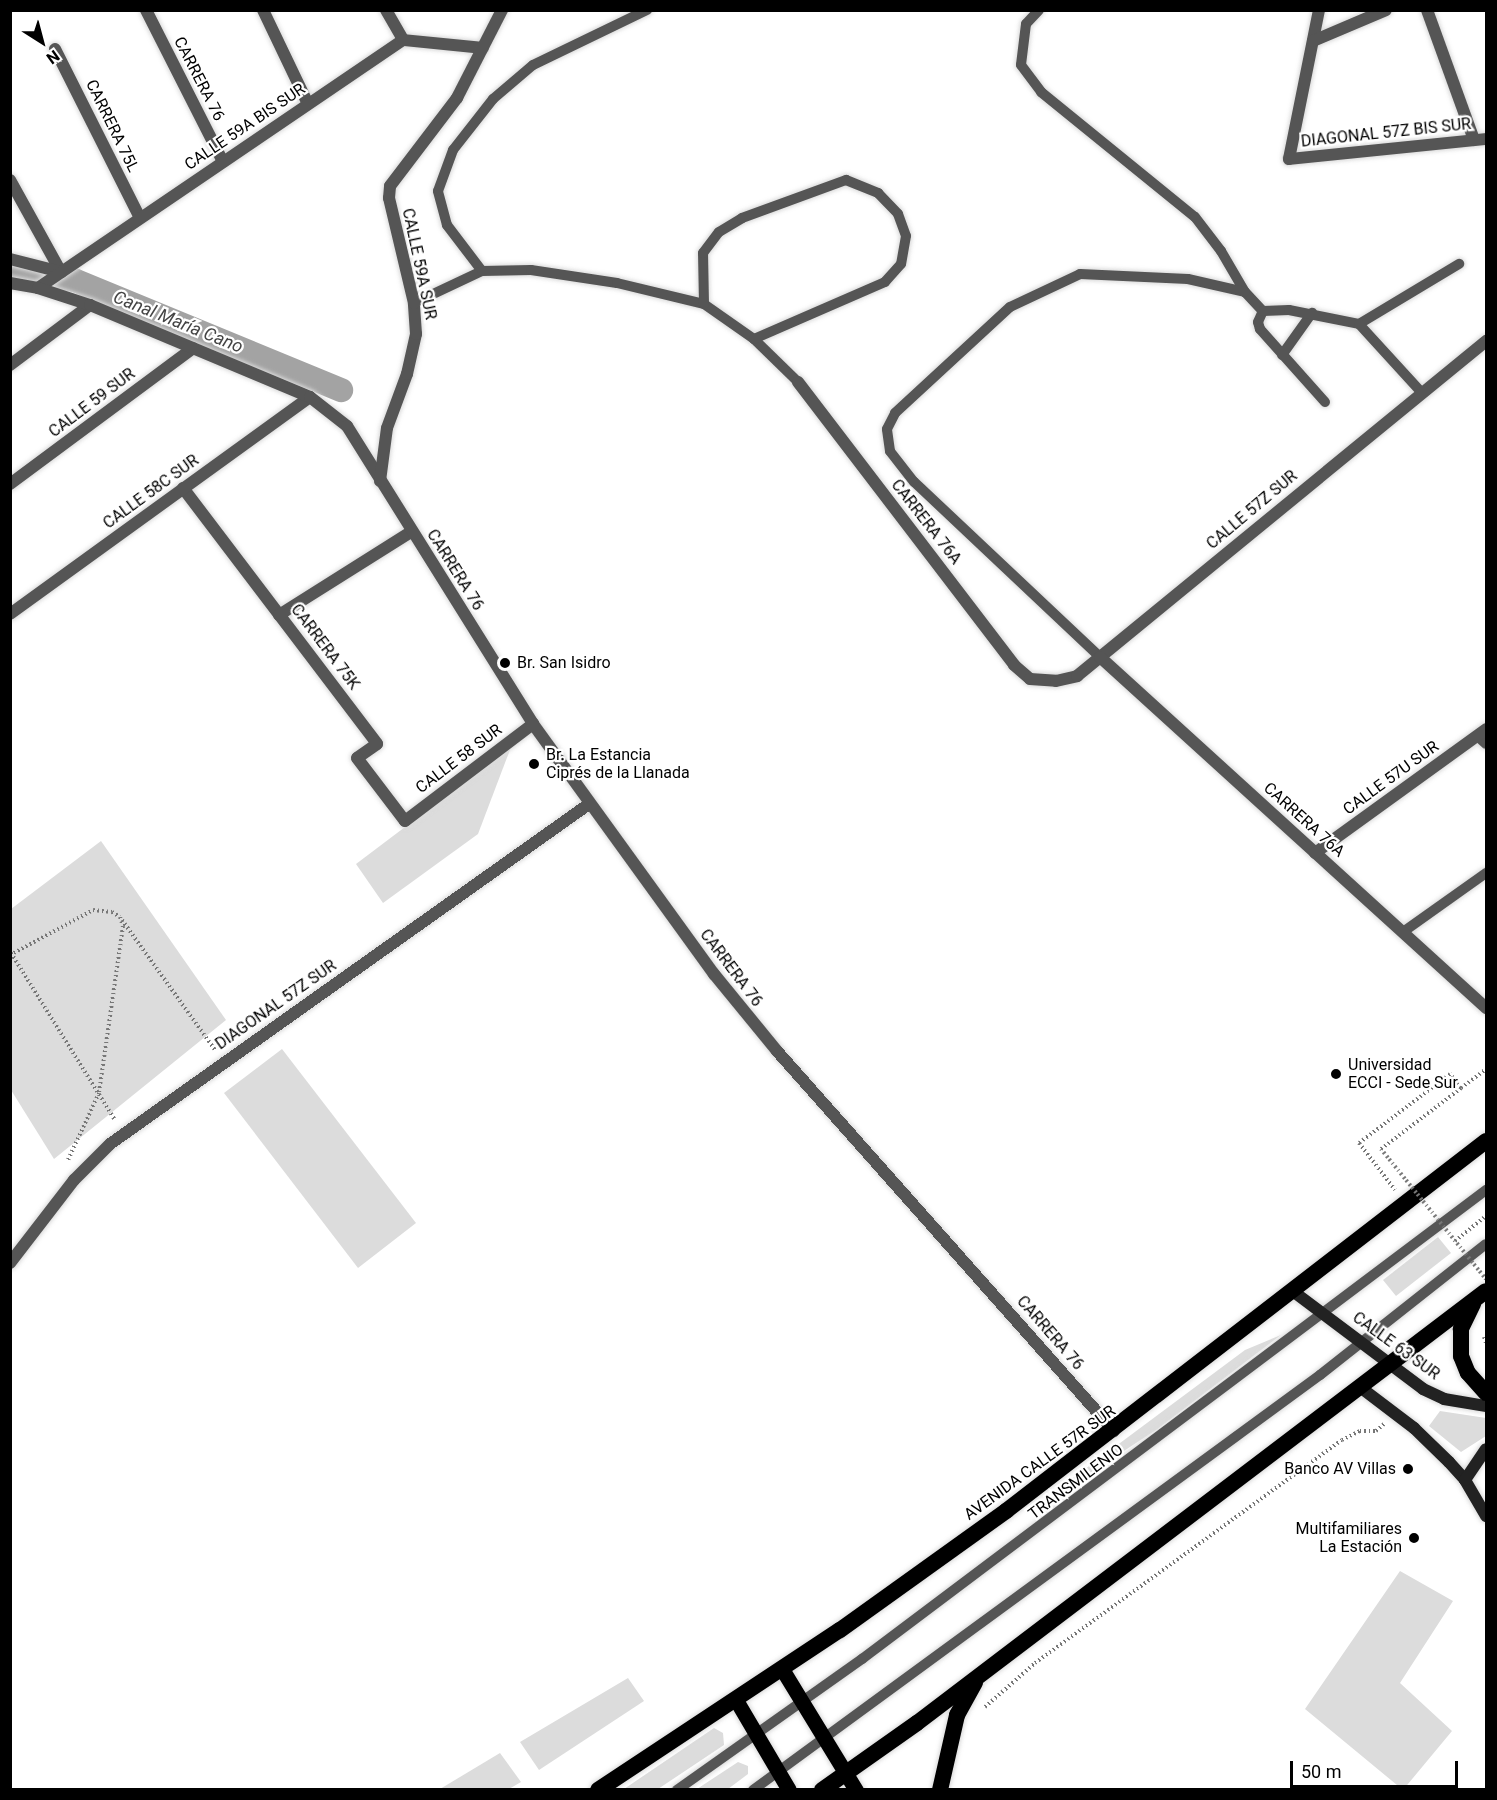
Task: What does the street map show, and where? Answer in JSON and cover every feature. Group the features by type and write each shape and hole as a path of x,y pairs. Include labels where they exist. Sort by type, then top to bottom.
{"highway":[{"name":"AVENIDA CALLE 57R SUR","path":"598,1790 782,1669 1114,1431 1486,1142"},
{"path":"822,1790 979,1676 1391,1364 1485,1288"},
{"path":"1485,1288 1466,1316 1460,1342 1468,1373 1486,1393"},
{"path":"940,1790 957,1715 979,1676"}],"main road":[{"name":"CALLE 63 SUR","path":"1294,1292 1391,1364 1406,1378 1444,1399 1486,1406"},
{"path":"1360,1387 1414,1428 1465,1480 1485,1511"},
{"path":"1465,1480 1486,1449"},
{"path":"782,1669 856,1790"},
{"path":"736,1700 789,1790"}],"street":[{"name":"CARRERA 76","path":"146,10 223,162"},
{"path":"263,10 308,105"},
{"path":"386,10 403,40 483,48"},
{"name":"CALLE 59A SUR","path":"380,481 387,428 415,343 414,303 392,214 390,186 457,98 502,10"},
{"path":"1313,41 1319,10"},
{"path":"1313,41 1386,10"},
{"path":"1427,10 1480,139"},
{"name":"CALLE 59A BIS SUR","path":"38,288 403,40"},
{"name":"DIAGONAL 57Z BIS SUR","path":"1313,41 1289,159 1480,139"},
{"name":"CARRERA 75L","path":"56,49 140,218"},
{"path":"10,180 61,272"},
{"path":"10,259 61,272"},
{"name":"CARRERA 76","path":"10,283 38,288 90,305 310,397 346,426 533,724 589,804 760,1032 1114,1431"},
{"path":"10,365 90,305"},
{"name":"CALLE 57Z SUR","path":"1030,680 1056,681 1077,676 1486,341"},
{"name":"CALLE 59 SUR","path":"10,484 193,348"},
{"name":"CARRERA 76A","path":"798,382 1014,665 1030,680"},
{"name":"CALLE 58C SUR","path":"10,614 310,397"},
{"name":"CARRERA 75K","path":"183,489 377,744 357,758 405,821"},
{"path":"279,615 411,532"},
{"name":"CARRERA 76A","path":"1100,657 1486,1008"},
{"name":"CALLE 58 SUR","path":"405,821 533,724"},
{"name":"CALLE 57U SUR","path":"1315,853 1483,736"},
{"name":"DIAGONAL 57Z SUR","path":"10,1263 74,1180 110,1144 589,804"}],"lane":[{"path":"482,272 447,225 438,191 453,150 493,99 533,65 647,10"},
{"path":"1039,10 1026,24 1021,65 1041,92 1195,217 1221,251 1245,292 1263,312"},
{"path":"704,304 703,253 719,232 742,218 846,180 878,193 898,214 906,236 901,264 885,282 754,339"},
{"path":"1359,324 1460,264"},
{"path":"414,303 482,272 531,270 617,283 704,304 754,339 798,382"},
{"path":"1100,657 914,482 890,451 887,429 895,413 1010,307 1080,274 1188,279 1245,292"},
{"path":"1263,312 1278,309 1312,313 1359,324 1421,392"},
{"path":"1263,312 1258,322 1260,329 1325,402"},
{"path":"1282,355 1312,313"},
{"path":"1403,932 1486,873"},
{"name":"TRANSMILENIO","path":"676,1790 802,1702 1325,1314 1486,1190"},
{"path":"753,1790 1361,1342 1486,1244"}],"path":[{"path":"117,1123 11,954 93,910 104,909 120,917 215,1050"},
{"path":"68,1160 99,1093 124,936 120,917"},
{"path":"1485,1288 1455,1241 1381,1149 1486,1069"},
{"path":"1407,1204 1359,1143 1450,1074 1461,1088"},
{"path":"1455,1241 1486,1216"},
{"path":"1485,1336 1486,1343"},
{"path":"982,1713 1035,1663 1342,1440 1360,1431 1376,1431"}],"shaded area":[{"path":"511,747 478,834 383,903 356,864"},
{"path":"101,841 226,1020 54,1159 11,1090 11,909"},
{"path":"282,1049 416,1223 358,1268 224,1093"},
{"path":"1438,1237 1451,1253 1396,1296 1383,1280"},
{"path":"1281,1335 1156,1430 1067,1488 1065,1484 1245,1350"},
{"path":"1440,1411 1486,1418 1486,1436 1461,1452 1429,1426"},
{"path":"1400,1571 1453,1601 1400,1683 1452,1731 1403,1790 1305,1709"},
{"path":"628,1678 644,1701 539,1770 520,1742"},
{"path":"714,1728 723,1733 724,1745 658,1789 624,1789"},
{"path":"500,1753 521,1782 509,1789 440,1789"},
{"path":"738,1762 748,1766 748,1774 728,1789 697,1789"}],"waterway":[{"name":"Canal María Cano","path":"10,271 74,280 341,390"}],"place":[{"name":"Br. San Isidro","path":"505,663"},
{"name":"Br. La Estancia Ciprés de la Llanada","path":"534,764"},
{"name":"Universidad ECCI - Sede Sur","path":"1336,1074"},
{"name":"Banco AV Villas","path":"1408,1469"},
{"name":"Multifamiliares La Estación","path":"1414,1538"}]}
